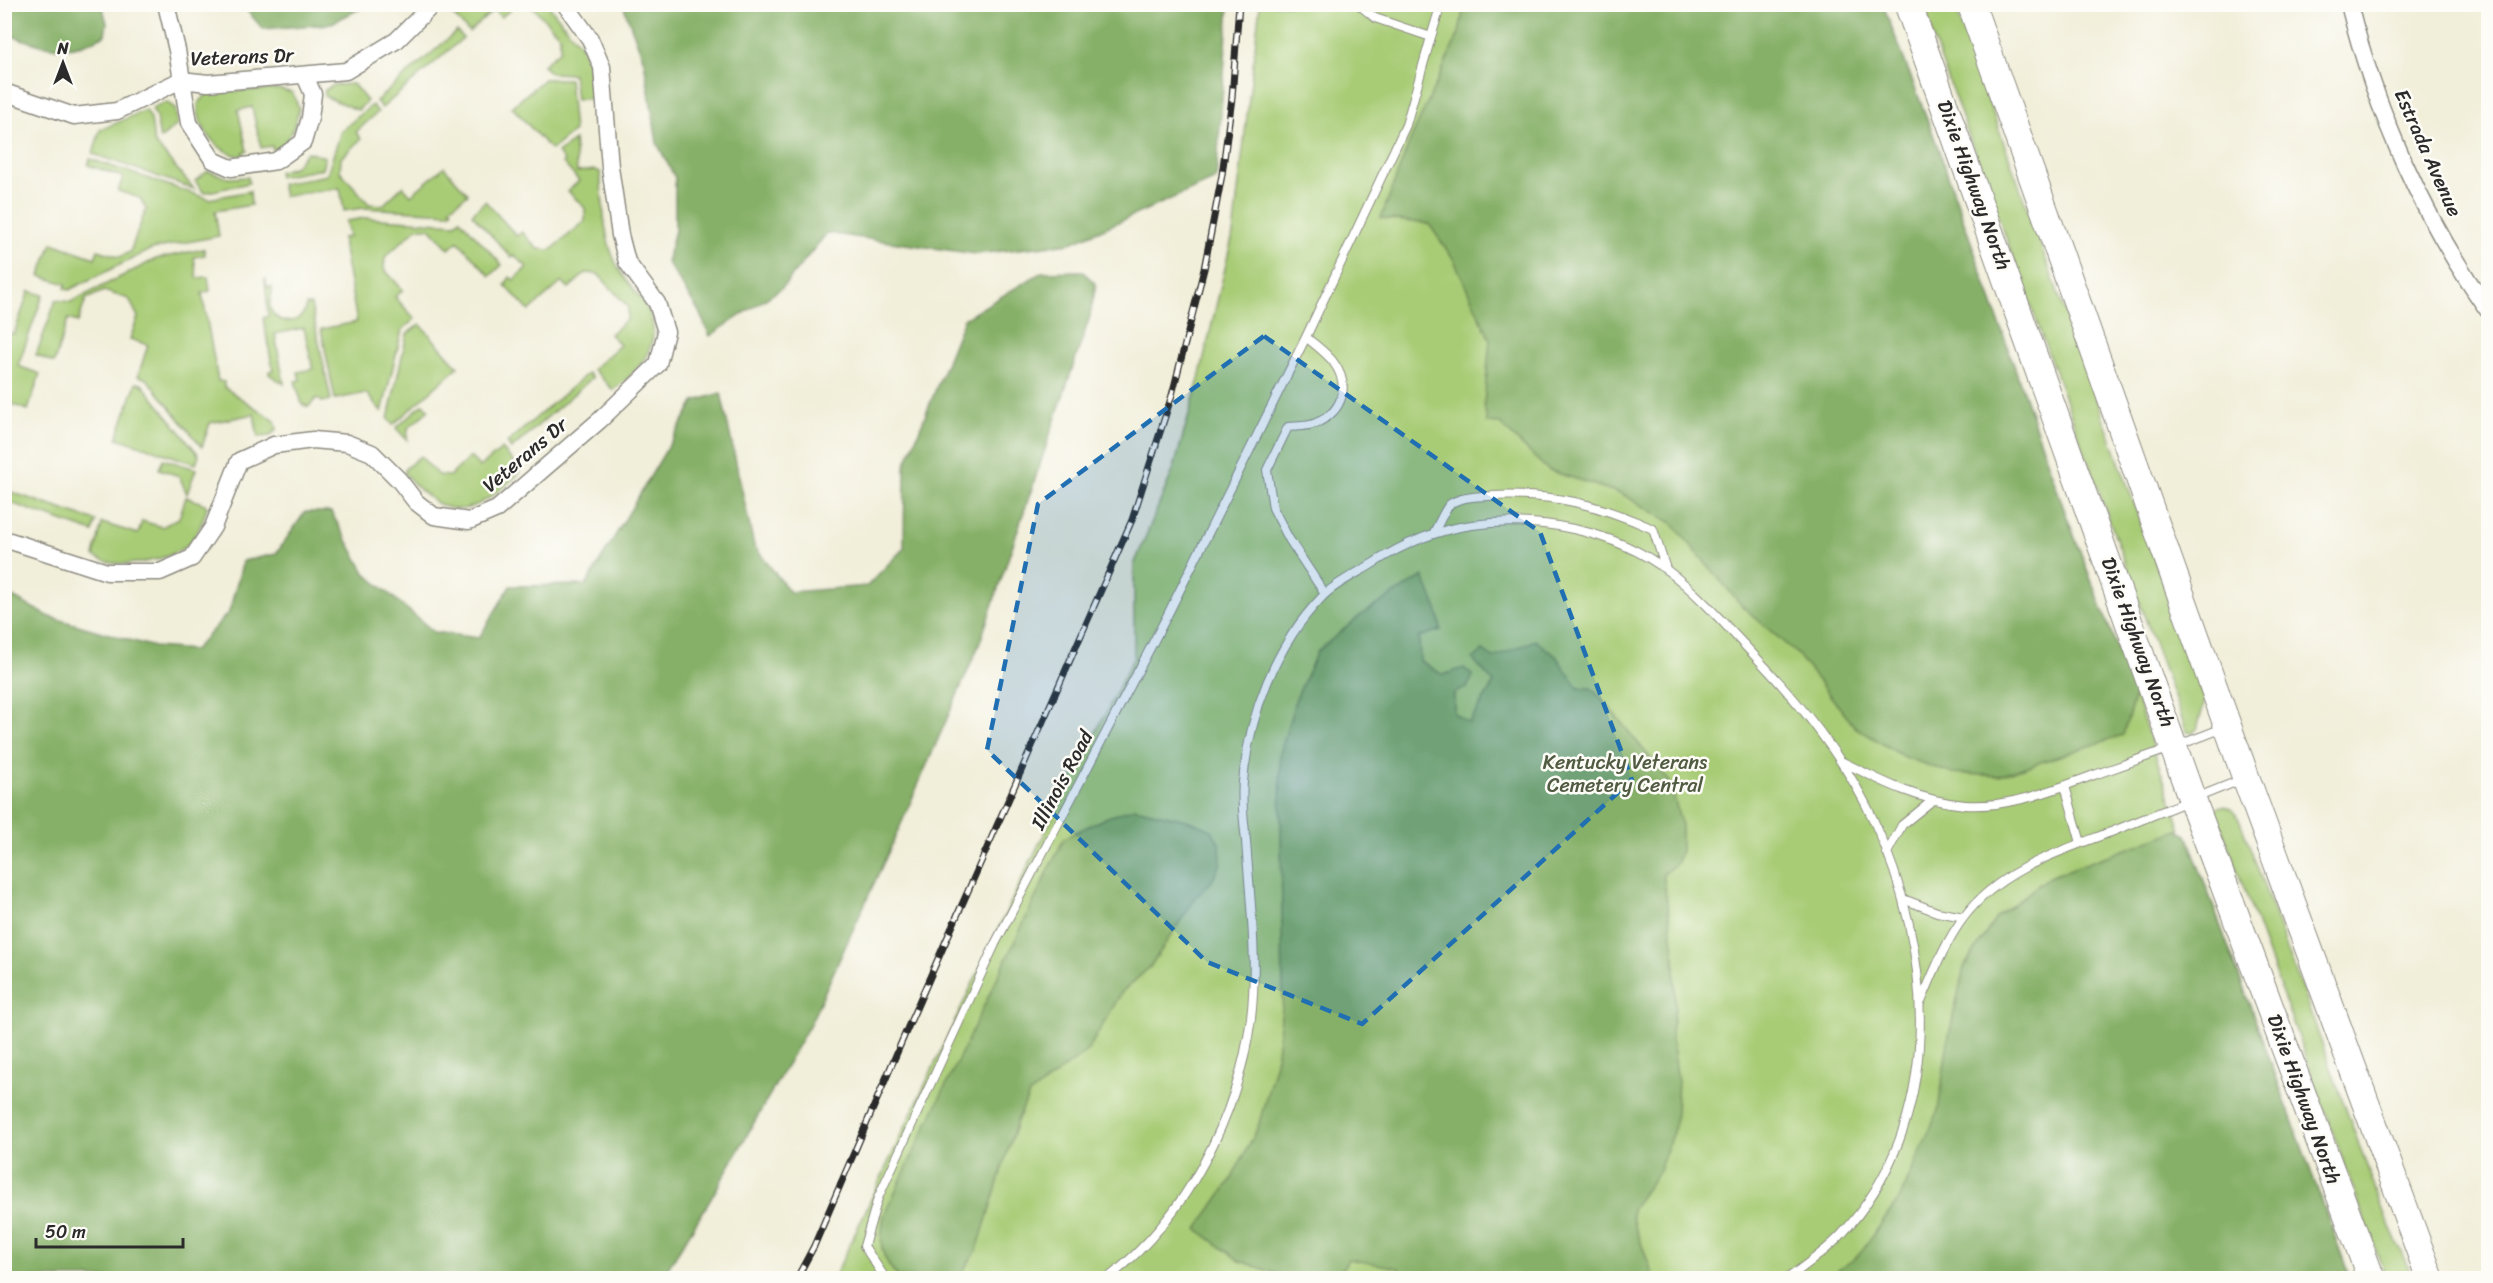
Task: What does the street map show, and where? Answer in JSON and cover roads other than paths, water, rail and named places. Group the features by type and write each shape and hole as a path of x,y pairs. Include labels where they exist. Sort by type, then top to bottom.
{"highway":[{"name":"Dixie Highway North","path":"1908,4 2192,799 2371,1278"},
{"path":"1971,4 2246,778 2430,1278"}],"street":[{"name":"Veterans Dr","path":"166,4 177,50 189,123 213,160 231,168 276,161 303,142 310,118 313,94 305,76"},
{"name":"Veterans Dr","path":"4,92 74,116 117,111 181,80 208,83 346,71 397,40 433,4"},
{"name":"Veterans Dr","path":"4,539 107,572 160,572 192,558 213,527 239,461 274,445 313,440 346,443 372,453 399,480 416,502 434,516 468,521 497,508 633,390 658,364 666,332 657,303 627,262 620,235 610,167 602,67 590,39 565,4"},
{"name":"Estrada Avenue","path":"2349,4 2372,79 2404,160 2428,212 2488,310"}],"lane":[{"path":"1358,4 1375,18 1431,37"},
{"name":"Illinois Road","path":"885,1278 864,1246 878,1198 995,944 1167,616 1306,337 1406,125 1441,4"},
{"path":"1306,337 1334,363 1342,383 1343,398 1333,413 1314,424 1288,427 1267,470 1273,508 1289,539 1325,594"},
{"path":"1434,532 1450,505 1460,500 1514,495 1581,502 1614,512 1653,529 1666,569"},
{"path":"1108,1278 1126,1264 1195,1180 1233,1096 1245,1054 1254,973 1243,786 1252,728 1268,678 1291,637 1325,594 1387,554 1434,532 1475,525 1515,522 1556,525 1602,537 1642,554 1666,569 1700,598 1786,688 1819,729 1873,820 1887,853 1903,899 1915,959 1920,1003 1921,1031 1912,1102 1893,1158 1869,1200 1839,1237 1788,1278"},
{"path":"1839,760 1905,792 1933,800 1966,805 1995,804 2025,799 2065,786 2229,726"},
{"path":"1920,1003 1942,954 1964,917 1992,889 2013,873 2081,843 2246,778"},
{"path":"2065,786 2081,843"},
{"path":"1887,853 1902,825 1933,800"},
{"path":"1903,899 1937,912 1964,917"}],"railway":[{"path":"797,1278 814,1246 911,1020 1132,520 1172,395 1204,269 1222,175 1232,98 1239,4"}],"park label":[{"name":"Kentucky Veterans Cemetery Central","path":"1625,774"}]}
